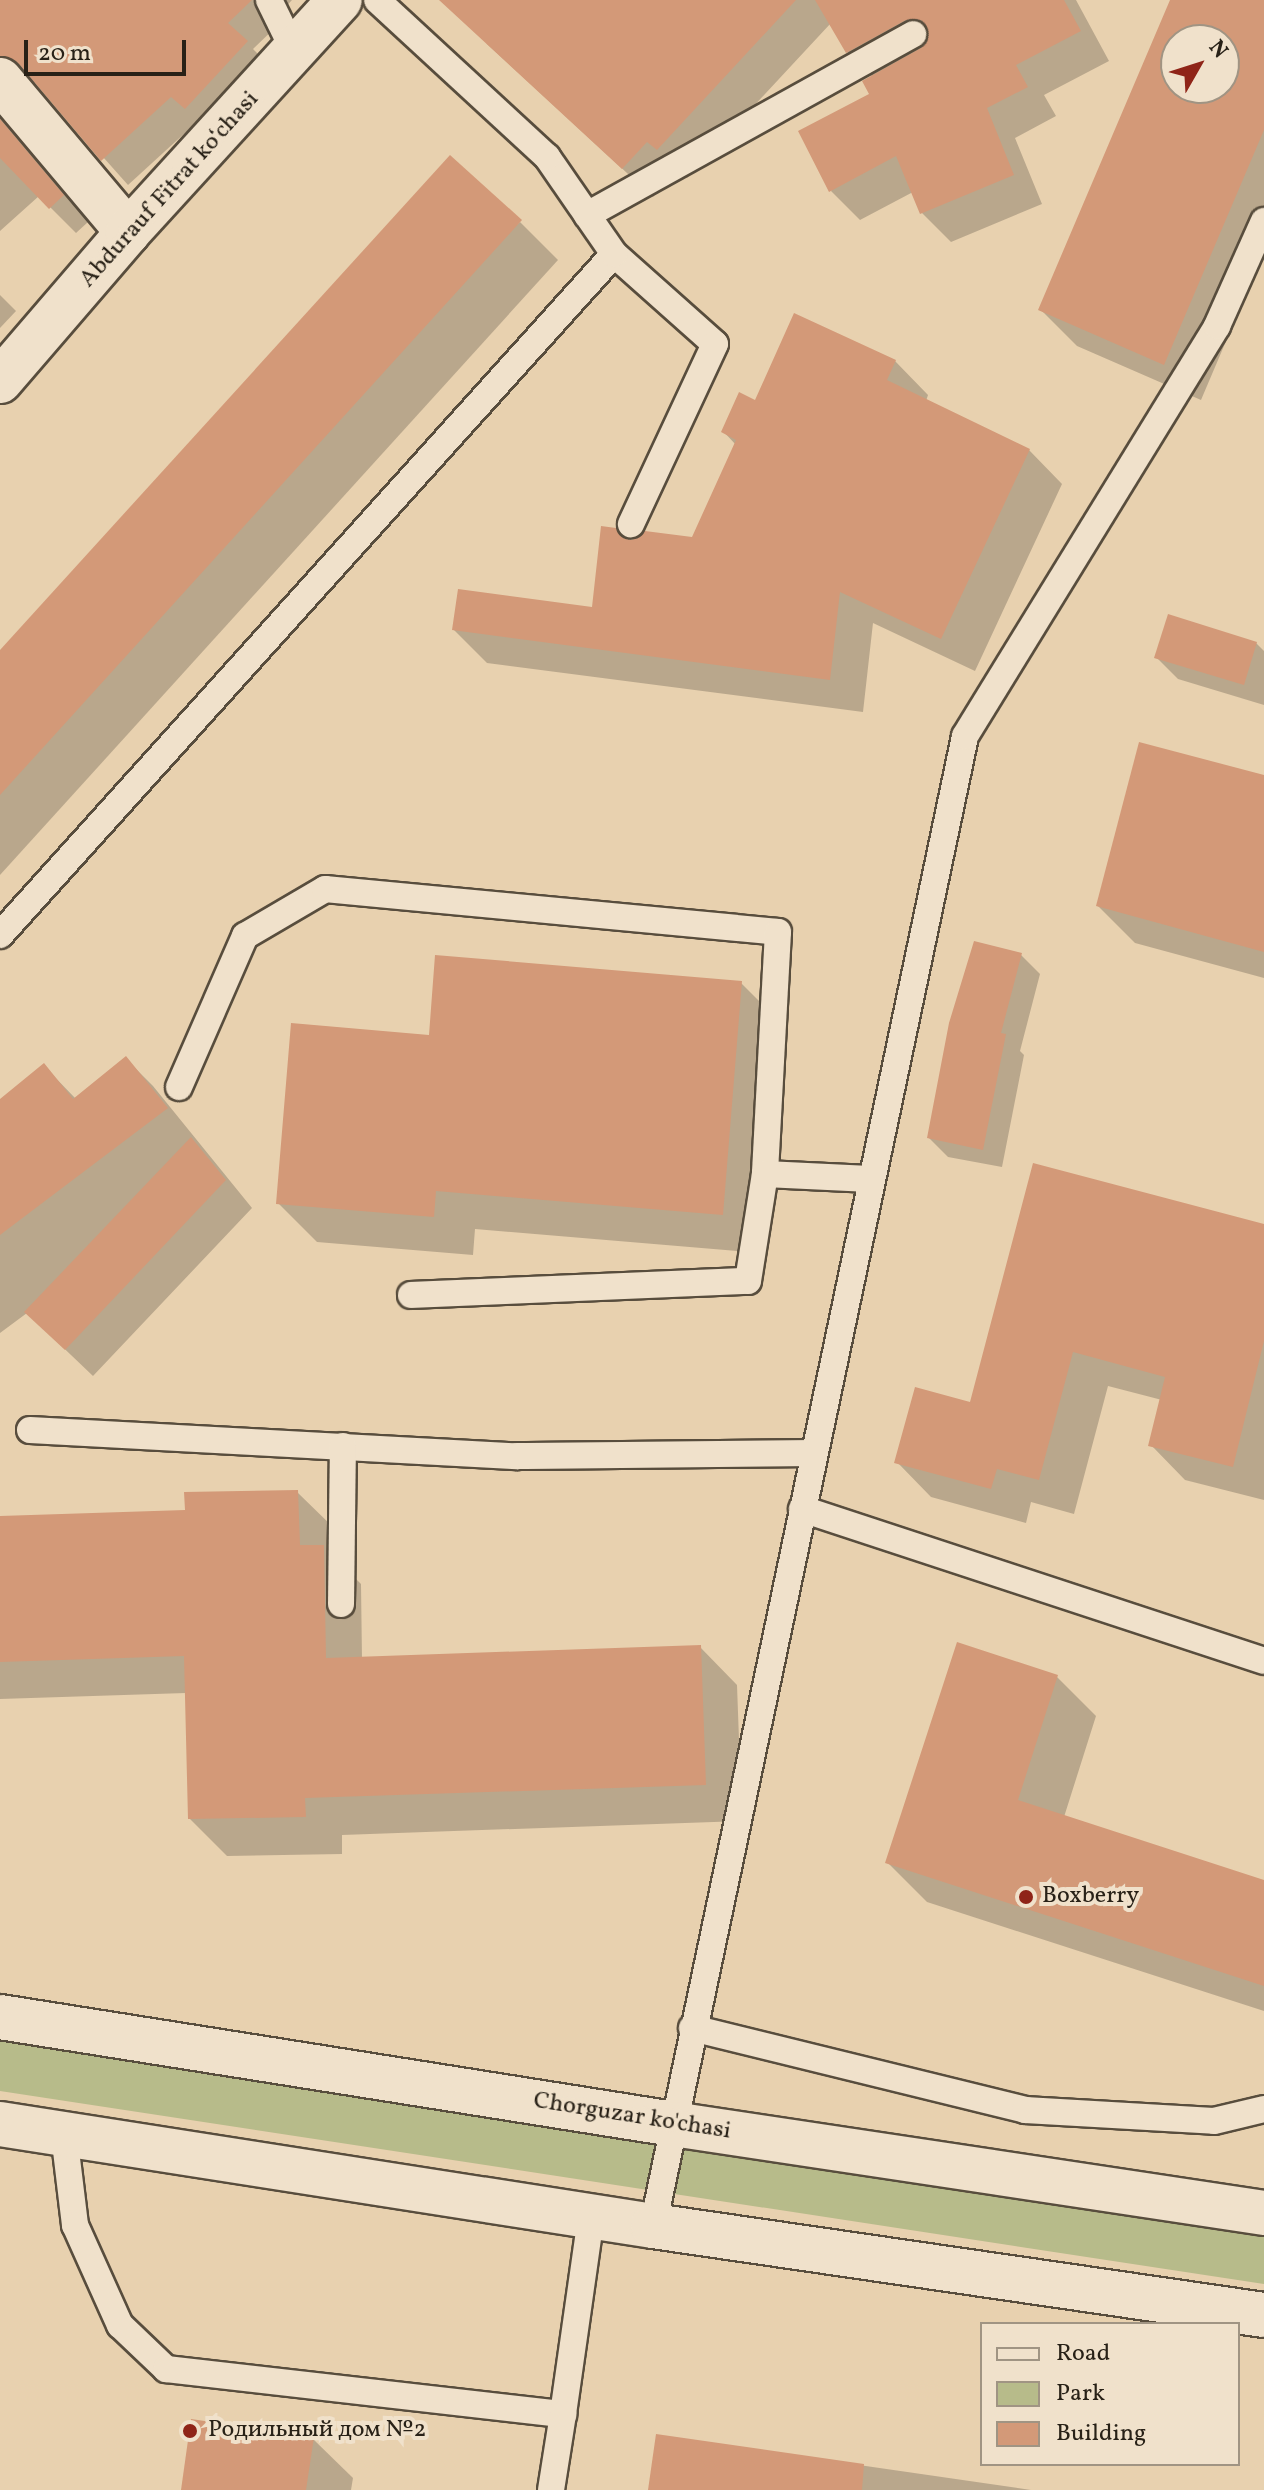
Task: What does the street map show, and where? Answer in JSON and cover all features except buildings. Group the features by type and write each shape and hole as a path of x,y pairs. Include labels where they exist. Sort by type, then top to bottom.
{"main road":[{"name":"Abdurauf Fitrat koʻchasi","path":"0,381 128,232 295,53 340,0"},
{"path":"0,80 128,232"},
{"name":"Chorguzar ko'chasi","path":"0,2017 673,2124 1264,2213"},
{"path":"0,2124 591,2217 1264,2315"}],"lane":[{"path":"269,0 295,53"},
{"path":"377,0 547,157 614,254 715,344 631,524"},
{"path":"587,215 913,34"},
{"path":"653,2226 692,2028 965,736 1217,326 1264,221"},
{"path":"0,935 614,254"},
{"path":"179,1087 245,936 325,889 778,932 765,1174 748,1281 411,1295"},
{"path":"765,1174 870,1179"},
{"path":"30,1430 517,1456 814,1453"},
{"path":"341,1604 343,1446"},
{"path":"802,1509 1264,1661"},
{"path":"692,2028 1025,2110 1214,2121 1264,2109"},
{"path":"64,2134 75,2225 120,2325 166,2369 563,2414"},
{"path":"551,2490 591,2217"}],"green space":[{"path":"0,2038 1264,2234 1264,2284 0,2091"}],"place":[{"name":"Boxberry","path":"1026,1897"},
{"name":"Родильный дом №2","path":"190,2431"}]}
